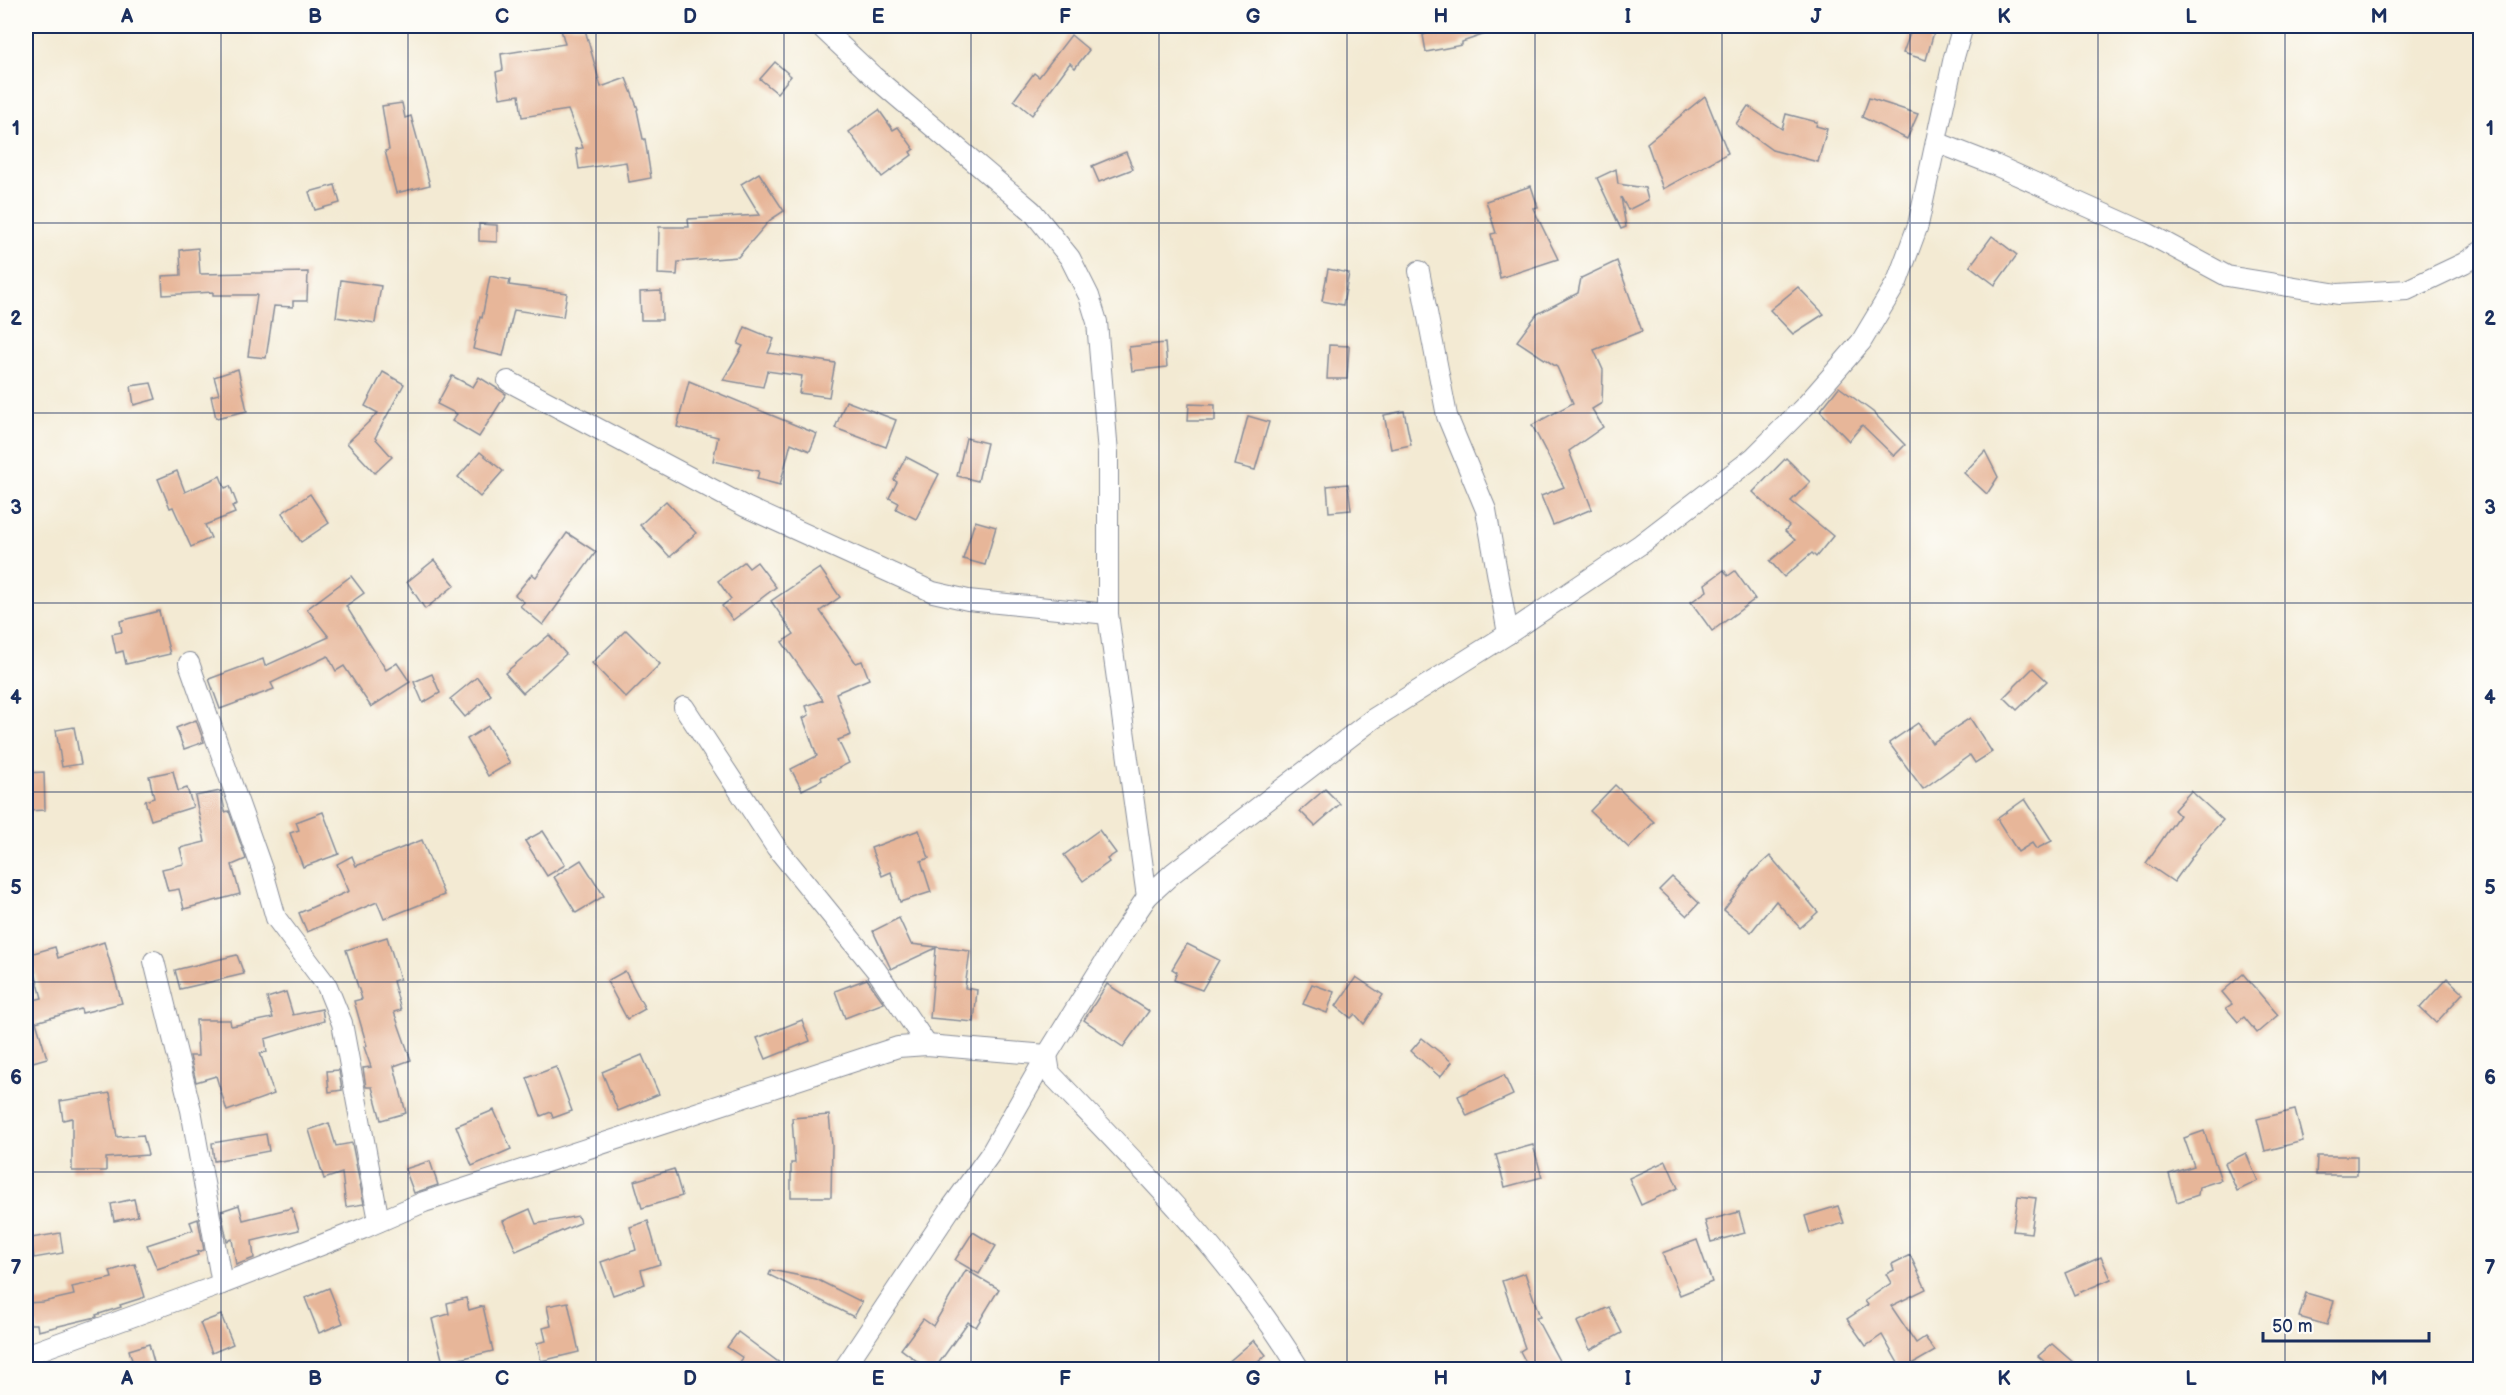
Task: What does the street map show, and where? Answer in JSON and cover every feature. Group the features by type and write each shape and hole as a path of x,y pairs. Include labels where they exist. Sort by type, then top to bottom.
{"street":[{"path":"820,26 873,76 1032,210 1070,258 1089,296 1097,322 1108,453 1108,614 1147,897"},
{"path":"843,1370 949,1211 991,1153 1047,1055 1147,897 1173,873 1373,719 1508,634 1641,544 1753,458 1807,404 1861,342 1897,282 1918,225 1954,57 1963,26"},
{"path":"1936,141 2149,234 2227,276 2338,294 2407,290 2464,263 2481,252"},
{"path":"1419,271 1447,416 1486,510 1508,634"},
{"path":"508,381 746,507 933,592 968,600 1108,614"},
{"path":"189,663 263,872 276,918 327,986 342,1023 380,1221"},
{"path":"684,707 776,847 876,969 927,1046"},
{"path":"154,961 191,1110 222,1284"},
{"path":"26,1355 222,1284 424,1202 898,1047 927,1046 1047,1055"},
{"path":"1047,1055 1050,1073 1189,1219 1273,1324 1300,1370"}],"building":[{"path":"560,26 584,26 601,87 626,78 638,109 651,178 629,182 626,162 579,169 576,149 583,148 568,110 522,117 519,95 500,98 496,72 503,70 501,54 565,44"},
{"path":"1426,26 1502,26 1503,28 1462,42 1462,45 1426,52 1423,35 1426,34"},
{"path":"1912,28 1934,32 1926,60 1903,53"},
{"path":"1071,35 1089,50 1075,68 1070,63 1032,115 1014,100 1034,73 1039,77"},
{"path":"775,62 791,76 777,93 760,79"},
{"path":"1705,96 1728,153 1663,189 1647,143"},
{"path":"1869,98 1918,114 1907,139 1862,117"},
{"path":"402,103 405,118 411,116 430,185 396,193 385,151 389,150 382,106"},
{"path":"1748,106 1782,129 1786,114 1817,122 1816,126 1827,129 1818,162 1772,150 1736,124"},
{"path":"879,110 893,130 898,127 914,149 910,152 912,155 882,177 849,132"},
{"path":"1126,152 1133,169 1099,182 1092,166"},
{"path":"1616,169 1618,184 1645,188 1648,200 1628,210 1621,197 1626,227 1621,229 1597,178"},
{"path":"759,173 784,211 770,220 738,257 678,262 677,275 658,274 659,227 689,227 688,219 760,215 741,184"},
{"path":"335,185 340,203 315,210 309,192"},
{"path":"1531,186 1538,207 1533,208 1558,259 1500,278 1491,234 1496,233 1486,201"},
{"path":"479,224 497,225 497,242 479,241"},
{"path":"1992,236 2017,255 1995,285 1970,266"},
{"path":"198,248 200,274 308,272 307,301 293,301 293,307 274,306 266,358 248,356 257,295 213,295 213,292 163,295 162,276 181,275 180,250"},
{"path":"1617,261 1642,331 1594,350 1603,370 1602,403 1592,409 1603,427 1569,451 1592,509 1553,525 1541,496 1564,487 1532,425 1573,403 1557,367 1517,341 1537,314 1578,293 1581,278"},
{"path":"1328,269 1349,273 1343,305 1322,301"},
{"path":"490,276 510,280 509,285 567,293 563,317 514,310 503,356 473,349"},
{"path":"341,280 381,286 375,323 336,317"},
{"path":"1798,287 1824,314 1793,334 1770,310"},
{"path":"661,291 662,320 641,320 640,292"},
{"path":"745,327 774,339 768,353 835,363 829,397 799,393 802,376 767,371 763,387 723,380 743,346 738,344"},
{"path":"1165,343 1167,367 1132,371 1129,347"},
{"path":"1329,345 1349,346 1347,379 1327,379"},
{"path":"238,369 247,411 216,418 211,396 219,394 214,377"},
{"path":"383,372 404,384 375,438 392,457 375,473 347,443 378,413 365,406"},
{"path":"452,376 473,387 479,377 506,394 479,437 452,421 457,414 437,404"},
{"path":"689,381 817,434 810,451 791,443 780,485 757,479 759,471 713,461 718,437 677,427"},
{"path":"151,383 156,399 134,405 131,386"},
{"path":"1839,387 1873,412 1905,445 1894,456 1862,425 1849,441 1820,411"},
{"path":"846,401 896,420 886,447 835,428"},
{"path":"1189,404 1215,405 1215,421 1188,421"},
{"path":"1404,411 1411,445 1391,449 1384,415"},
{"path":"1248,416 1269,422 1255,470 1235,465"},
{"path":"966,438 987,443 978,481 957,476"},
{"path":"1985,451 1998,477 1987,494 1964,473"},
{"path":"480,452 503,471 480,497 458,477"},
{"path":"906,457 939,474 916,519 896,509 899,503 889,498 897,482 894,480"},
{"path":"1786,458 1810,482 1791,501 1833,536 1816,557 1812,553 1784,577 1770,561 1795,540 1785,531 1789,526 1753,492"},
{"path":"177,471 185,492 220,476 225,488 230,486 237,504 232,506 235,513 205,525 211,538 191,547 173,507 170,508 158,479"},
{"path":"1348,484 1351,510 1329,512 1327,486"},
{"path":"310,494 329,523 301,542 282,513"},
{"path":"666,501 696,533 670,557 640,525"},
{"path":"975,521 996,527 985,565 963,559"},
{"path":"567,533 596,552 543,625 520,606 524,602 515,595 532,574 536,577"},
{"path":"434,560 455,585 425,609 407,582"},
{"path":"744,562 749,568 757,562 776,587 733,620 722,606 731,599 718,581"},
{"path":"820,568 840,597 820,611 856,663 862,661 869,679 836,693 851,735 838,740 849,763 821,777 822,780 802,790 791,769 817,756 803,718 809,715 806,706 823,700 782,642 794,634 771,601"},
{"path":"1724,570 1728,576 1735,571 1755,599 1712,631 1691,602 1707,591 1705,584"},
{"path":"351,576 364,593 346,606 386,670 397,663 410,682 371,707 344,666 336,671 328,656 271,683 274,689 220,709 209,679 263,659 265,666 329,637 307,609"},
{"path":"159,611 170,654 126,664 123,651 116,653 112,634 122,632 120,621"},
{"path":"626,630 660,664 626,698 592,663"},
{"path":"549,635 566,654 523,693 505,673"},
{"path":"2033,668 2047,681 2017,710 2004,697"},
{"path":"432,674 440,693 423,703 414,682"},
{"path":"477,677 491,695 465,717 450,699"},
{"path":"1970,718 1992,752 1975,763 1970,755 1923,789 1889,743 1918,723 1932,743"},
{"path":"196,720 204,742 184,749 176,728"},
{"path":"488,726 510,763 488,776 467,739"},
{"path":"74,727 81,764 62,767 56,730"},
{"path":"173,771 178,791 187,788 193,807 151,820 145,801 154,798 149,776"},
{"path":"44,772 45,810 26,811 26,773"},
{"path":"1615,785 1654,822 1629,848 1590,811"},
{"path":"1325,789 1340,804 1315,826 1300,811"},
{"path":"221,791 225,812 229,811 246,859 232,865 240,894 184,909 179,889 168,891 162,869 184,864 180,848 205,842 195,796"},
{"path":"2191,791 2223,820 2202,843 2174,882 2146,863 2179,815 2174,810"},
{"path":"2025,799 2052,841 2036,849 2032,843 2018,852 1997,819"},
{"path":"323,812 339,854 303,867 290,833 299,830 296,822"},
{"path":"919,830 929,858 921,861 931,892 900,902 891,872 882,876 871,848"},
{"path":"1099,830 1116,853 1107,859 1109,862 1083,881 1064,855"},
{"path":"543,831 565,865 547,876 525,841"},
{"path":"422,840 444,895 384,919 377,902 307,932 299,913 349,891 337,864 352,856 356,866"},
{"path":"1770,856 1818,912 1800,928 1776,901 1751,932 1724,910 1752,872"},
{"path":"581,860 604,896 576,913 554,877"},
{"path":"1672,877 1699,903 1687,916 1659,890"},
{"path":"899,918 911,944 970,951 965,988 977,990 974,1022 930,1018 936,948 891,969 873,931"},
{"path":"387,937 400,979 393,981 401,1010 394,1012 411,1060 394,1066 406,1113 381,1120 372,1087 366,1087 363,1068 371,1067 354,1001 362,999 346,950"},
{"path":"104,942 122,1003 82,1013 81,1009 36,1022 47,1058 26,1064 26,1002 42,998 30,954 55,947 58,958"},
{"path":"1187,944 1219,960 1202,990 1174,980 1177,972 1172,969"},
{"path":"237,955 244,974 180,989 175,970"},
{"path":"625,971 645,1009 627,1019 607,981"},
{"path":"2243,974 2278,1015 2257,1033 2244,1017 2238,1022 2226,1008 2232,1004 2222,992"},
{"path":"1356,977 1383,995 1364,1024 1355,1014 1351,1018 1336,1006"},
{"path":"2447,978 2463,993 2436,1023 2420,1008"},
{"path":"867,979 884,1003 845,1018 835,991"},
{"path":"1107,984 1149,1011 1123,1047 1084,1020"},
{"path":"1312,984 1334,992 1327,1013 1303,1004"},
{"path":"286,992 293,1015 322,1009 324,1021 265,1039 267,1052 260,1053 274,1094 227,1111 216,1076 196,1082 190,1056 198,1056 196,1020 230,1020 231,1026 273,1018 267,998"},
{"path":"802,1020 810,1041 766,1059 757,1038"},
{"path":"1422,1038 1452,1062 1440,1077 1411,1051"},
{"path":"642,1055 659,1094 618,1111 602,1072"},
{"path":"556,1067 572,1111 553,1118 551,1112 541,1116 527,1078"},
{"path":"339,1070 342,1090 329,1092 327,1071"},
{"path":"1504,1075 1513,1095 1467,1116 1458,1096"},
{"path":"110,1093 117,1137 143,1135 148,1155 106,1158 106,1171 72,1171 72,1118 63,1120 60,1101"},
{"path":"494,1110 511,1149 472,1166 456,1126"},
{"path":"2295,1110 2303,1141 2265,1151 2257,1119"},
{"path":"829,1115 832,1145 831,1197 791,1197 791,1163 795,1163 792,1118"},
{"path":"329,1123 336,1146 352,1143 364,1204 346,1207 342,1173 324,1179 309,1130"},
{"path":"2204,1131 2221,1180 2199,1187 2198,1195 2177,1202 2169,1174 2194,1166 2184,1138"},
{"path":"266,1134 269,1151 214,1161 212,1143"},
{"path":"1533,1145 1542,1177 1505,1187 1496,1155"},
{"path":"2246,1153 2258,1181 2237,1191 2225,1163"},
{"path":"2317,1156 2357,1156 2357,1175 2316,1175"},
{"path":"430,1161 438,1185 414,1193 405,1169"},
{"path":"1666,1161 1678,1188 1641,1205 1629,1178"},
{"path":"674,1169 682,1196 642,1208 634,1181"},
{"path":"2018,1196 2036,1198 2031,1233 2013,1231"},
{"path":"134,1199 138,1216 114,1221 111,1204"},
{"path":"239,1205 243,1220 292,1208 299,1230 252,1241 254,1258 236,1265 232,1239 227,1241 221,1211"},
{"path":"1838,1206 1844,1223 1810,1233 1805,1216"},
{"path":"530,1209 536,1224 578,1216 580,1223 516,1251 503,1221"},
{"path":"1739,1212 1745,1233 1711,1242 1705,1221"},
{"path":"198,1219 204,1250 197,1252 198,1255 157,1269 147,1245 193,1230 190,1222"},
{"path":"648,1221 660,1264 641,1270 645,1284 613,1295 601,1262 636,1250 630,1227"},
{"path":"973,1232 996,1246 979,1274 955,1260"},
{"path":"60,1233 63,1253 34,1258 31,1238"},
{"path":"1697,1240 1712,1282 1680,1295 1662,1253"},
{"path":"1910,1255 1926,1289 1891,1306 1916,1343 1925,1337 1935,1351 1902,1370 1882,1335 1866,1346 1847,1319 1868,1305 1865,1301 1891,1283 1886,1274 1894,1270 1892,1264"},
{"path":"2101,1257 2111,1279 2074,1295 2065,1273"},
{"path":"135,1264 145,1297 96,1315 97,1317 38,1331 37,1324 26,1324 26,1303 43,1302 74,1295 72,1287 112,1278 110,1271"},
{"path":"771,1270 816,1279 862,1302 854,1317 769,1275"},
{"path":"966,1270 999,1289 976,1327 968,1322 934,1370 929,1370 901,1349 923,1319 933,1326"},
{"path":"1525,1273 1540,1317 1536,1318 1564,1370 1530,1370 1520,1351 1525,1348 1502,1281"},
{"path":"329,1288 343,1323 319,1333 305,1298"},
{"path":"2306,1293 2334,1301 2327,1325 2299,1317"},
{"path":"466,1298 469,1310 483,1306 493,1351 443,1363 432,1319 449,1314 447,1303"},
{"path":"568,1302 579,1352 541,1361 537,1343 546,1341 543,1328 551,1326 547,1306"},
{"path":"1609,1307 1622,1333 1590,1350 1577,1322"},
{"path":"221,1315 233,1344 212,1353 200,1323"},
{"path":"738,1332 789,1370 734,1370 743,1358 727,1347"},
{"path":"1254,1340 1266,1355 1249,1370 1219,1370"},
{"path":"149,1344 156,1370 135,1370 129,1350"},
{"path":"2052,1344 2082,1370 2054,1370 2038,1356"}]}
